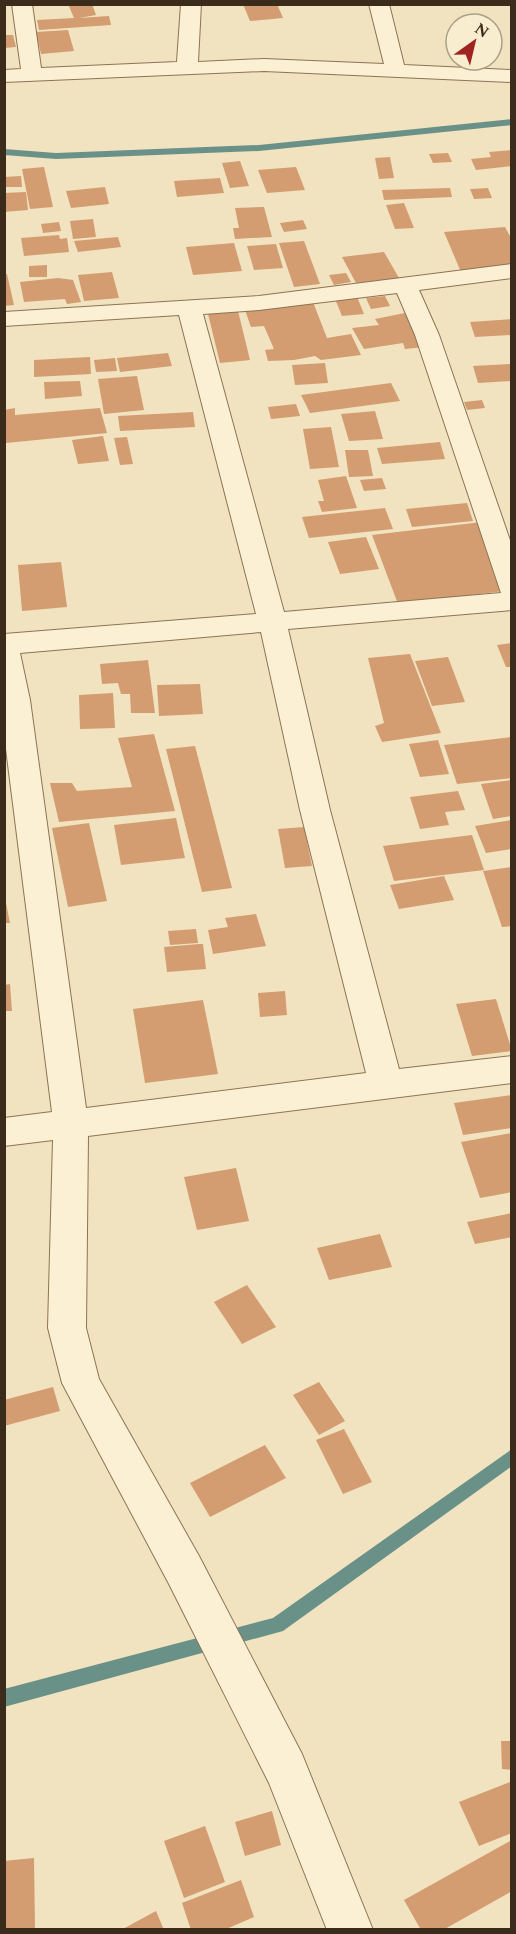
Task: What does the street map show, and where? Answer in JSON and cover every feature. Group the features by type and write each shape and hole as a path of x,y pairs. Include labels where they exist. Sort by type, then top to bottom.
{"street":[{"path":"22,4 32,76"},
{"path":"188,70 190,4"},
{"path":"379,4 395,69"},
{"path":"4,76 264,65 395,69 512,76"},
{"path":"4,318 259,303 512,271"},
{"path":"405,284 427,335 512,588"},
{"path":"189,308 272,620 315,810 386,1085"},
{"path":"350,1929 286,1770 184,1570 81,1383 67,1328 71,1123 15,700 5,645 272,620 512,601"},
{"path":"4,1132 512,1069"}],"building":[{"path":"68,4 92,4 96,15 79,18 109,16 111,25 39,30 37,20 74,18"},
{"path":"243,4 277,4 283,18 250,21"},
{"path":"68,30 74,51 41,54 36,32"},
{"path":"4,35 13,35 16,47 4,48"},
{"path":"512,150 512,166 476,170 471,159 491,157 489,152"},
{"path":"448,153 452,162 433,163 429,154"},
{"path":"390,157 394,178 379,179 375,158"},
{"path":"240,161 249,186 230,188 222,163"},
{"path":"44,167 53,207 30,209 22,169"},
{"path":"296,167 305,190 267,193 258,170"},
{"path":"21,176 22,187 4,187 4,177"},
{"path":"220,178 224,193 177,197 174,181"},
{"path":"105,187 109,204 71,208 66,191"},
{"path":"450,188 452,197 384,200 382,190"},
{"path":"488,188 492,198 474,199 470,189"},
{"path":"26,192 28,210 4,212 4,193"},
{"path":"404,203 414,228 395,229 386,205"},
{"path":"264,207 272,237 235,239 233,228 239,228 235,208"},
{"path":"93,219 96,237 73,239 70,221"},
{"path":"303,220 307,229 284,232 280,223"},
{"path":"59,222 61,231 43,233 41,224"},
{"path":"505,227 512,240 512,267 461,272 444,232"},
{"path":"59,235 60,239 67,238 69,252 24,256 21,238"},
{"path":"118,237 121,247 78,252 74,241"},
{"path":"304,241 320,284 294,287 279,243"},
{"path":"234,243 242,271 193,275 186,247"},
{"path":"276,244 283,268 254,270 247,246"},
{"path":"384,252 399,278 356,283 342,257"},
{"path":"47,265 47,277 29,277 29,266"},
{"path":"112,272 119,298 84,301 78,275"},
{"path":"346,273 351,282 334,285 329,275"},
{"path":"4,274 7,274 14,305 4,306"},
{"path":"58,278 73,280 81,302 67,304 65,299 24,302 20,282"},
{"path":"355,292 364,314 342,316 333,294"},
{"path":"385,296 390,306 371,309 366,298"},
{"path":"313,302 327,338 351,334 361,355 321,360 315,356 268,361 265,350 274,349 264,326 251,327 245,310"},
{"path":"238,311 250,360 220,363 208,314"},
{"path":"410,312 425,347 405,349 403,343 364,349 352,328 379,325 375,319"},
{"path":"512,319 512,335 475,337 470,322"},
{"path":"168,353 172,366 120,372 117,358"},
{"path":"90,357 91,374 34,377 34,360"},
{"path":"115,358 117,371 96,372 94,360"},
{"path":"325,363 328,383 295,385 292,365"},
{"path":"512,364 512,381 478,383 473,366"},
{"path":"137,376 144,410 104,414 98,379"},
{"path":"80,381 82,396 45,399 44,382"},
{"path":"391,383 400,401 310,413 301,395"},
{"path":"482,400 485,408 467,410 464,402"},
{"path":"296,404 300,416 271,419 268,407"},
{"path":"15,408 15,415 100,408 107,433 6,443 4,410"},
{"path":"375,411 383,439 349,441 341,414"},
{"path":"193,412 195,427 120,431 118,416"},
{"path":"331,427 339,467 310,469 303,429"},
{"path":"103,436 109,461 78,464 72,440"},
{"path":"127,437 133,464 120,465 114,438"},
{"path":"440,442 445,459 382,464 377,448"},
{"path":"345,450 368,450 373,476 349,477"},
{"path":"346,476 357,508 322,512 318,501 324,501 318,480"},
{"path":"382,478 386,489 364,491 360,480"},
{"path":"467,503 473,521 412,527 406,509"},
{"path":"385,508 393,529 309,538 302,517"},
{"path":"482,522 512,590 398,604 372,535"},
{"path":"366,537 379,569 340,574 328,542"},
{"path":"61,562 67,607 22,611 18,565"},
{"path":"512,643 512,667 506,667 497,645"},
{"path":"410,654 441,733 382,742 375,726 384,723 368,658"},
{"path":"448,657 465,702 432,706 415,661"},
{"path":"148,660 155,713 131,713 130,694 121,694 118,683 102,684 100,664"},
{"path":"200,684 203,714 159,716 157,685"},
{"path":"113,693 115,728 80,729 79,695"},
{"path":"154,734 175,811 59,822 50,783 72,783 77,791 132,787 118,738"},
{"path":"512,737 512,778 457,784 444,745"},
{"path":"438,740 449,774 420,777 409,744"},
{"path":"195,746 232,888 202,892 166,749"},
{"path":"512,780 512,816 493,819 481,784"},
{"path":"458,791 465,810 445,812 449,825 420,829 410,797"},
{"path":"176,818 185,858 121,865 114,825"},
{"path":"512,820 512,849 486,853 475,826"},
{"path":"89,823 107,901 68,907 52,828"},
{"path":"304,827 312,866 285,868 278,829"},
{"path":"472,835 484,870 394,881 383,846"},
{"path":"512,867 512,926 502,927 483,871"},
{"path":"444,876 454,900 399,909 390,885"},
{"path":"4,893 10,923 4,923"},
{"path":"256,914 266,946 213,954 208,930 228,927 225,918"},
{"path":"196,929 198,943 170,945 168,931"},
{"path":"203,944 206,969 167,972 164,947"},
{"path":"10,984 12,1011 4,1011 4,985"},
{"path":"285,991 287,1015 260,1017 258,993"},
{"path":"496,999 512,1051 472,1056 456,1004"},
{"path":"203,1000 218,1074 145,1083 133,1009"},
{"path":"512,1095 512,1128 463,1135 454,1103"},
{"path":"512,1133 512,1192 480,1198 461,1142"},
{"path":"236,1168 249,1221 197,1230 184,1177"},
{"path":"512,1213 512,1237 475,1244 467,1222"},
{"path":"380,1234 392,1267 329,1280 317,1248"},
{"path":"247,1285 276,1327 242,1344 214,1302"},
{"path":"319,1382 345,1421 319,1435 293,1395"},
{"path":"53,1387 60,1411 4,1426 4,1400"},
{"path":"344,1429 372,1482 343,1494 316,1440"},
{"path":"265,1445 286,1478 210,1517 190,1483"},
{"path":"501,1741 512,1741 512,1770 502,1769"},
{"path":"510,1782 512,1833 479,1846 459,1802"},
{"path":"272,1811 281,1845 245,1856 235,1822"},
{"path":"205,1826 225,1882 184,1898 164,1841"},
{"path":"512,1840 512,1891 443,1930 421,1930 404,1900"},
{"path":"34,1858 35,1930 4,1930 4,1861"},
{"path":"241,1880 254,1917 224,1930 191,1930 182,1903"},
{"path":"156,1911 164,1930 121,1930"}],"waterway":[{"path":"4,152 56,156 259,148 512,122"},
{"path":"4,1698 277,1625 512,1456"}]}
